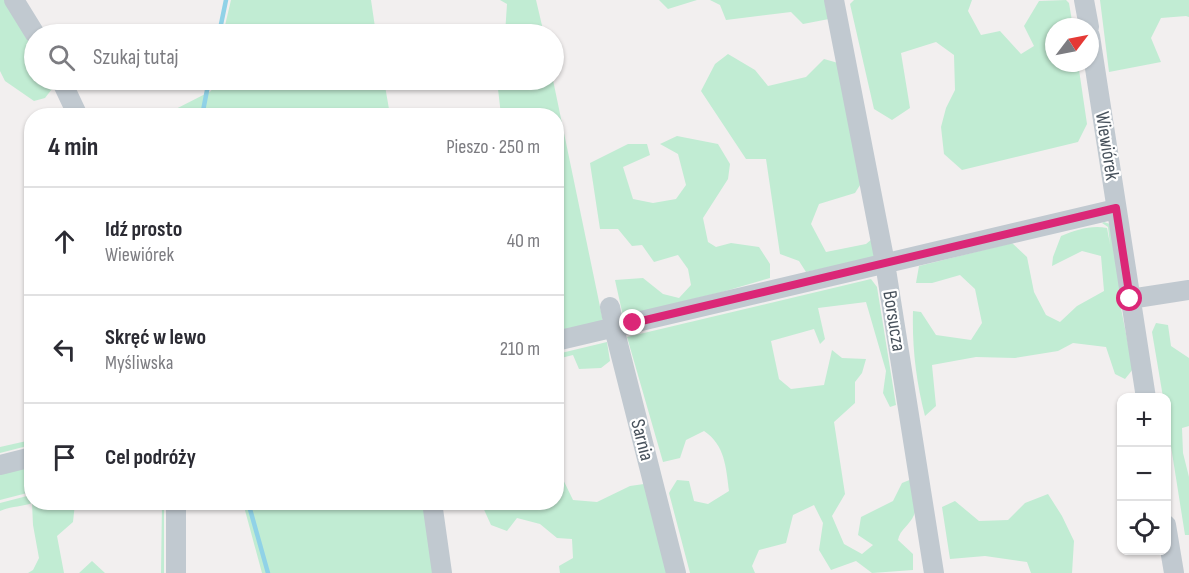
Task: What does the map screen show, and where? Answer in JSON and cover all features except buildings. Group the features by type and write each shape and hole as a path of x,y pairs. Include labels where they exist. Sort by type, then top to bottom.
{"street":[{"path":"14,0 29,24"},
{"name":"Borsucza","path":"834,0 885,264 934,573"},
{"path":"1084,0 1087,18"},
{"name":"Wiewiórek","path":"1095,72 1145,393"},
{"path":"66,90 74,108"},
{"path":"564,339 1116,208"},
{"path":"1130,299 1189,290"},
{"name":"Sarnia","path":"610,307 676,573"},
{"path":"0,465 24,459"},
{"path":"176,510 176,573"},
{"path":"433,510 442,573"},
{"path":"1171,552 1174,573"}],"green space":[{"path":"0,0 7,0 24,30 24,90 51,90 45,98 34,101 5,81 0,71"},
{"path":"231,0 371,0 375,24 225,24"},
{"path":"500,0 536,0 542,24 506,24 507,4"},
{"path":"659,0 697,0 668,9"},
{"path":"710,0 826,0 829,19 803,24 791,12 726,20 720,5"},
{"path":"854,0 972,0 968,11 981,35 1000,31 1021,54 1034,46 1024,26 1039,1 1066,0 1069,3 1072,18 1045,18 1045,72 1079,72 1087,124 1078,142 962,170 944,154 941,127 946,108 955,90 954,55 936,42 901,53 910,108 892,120 874,109 850,4"},
{"path":"1100,0 1189,0 1189,17 1161,18 1151,38 1161,62 1109,72"},
{"path":"728,54 755,70 768,86 806,77 824,59 838,63 862,182 855,193 819,204 811,224 826,252 866,244 877,235 883,256 806,272 799,261 780,254 766,159 746,159 701,91 715,64"},
{"path":"386,90 389,108 178,108 211,91"},
{"path":"498,90 555,90 559,108 500,108"},
{"path":"564,133 603,321 564,331"},
{"path":"677,136 718,144 730,164 728,179 703,218 708,242 716,247 731,243 759,247 770,264 770,278 623,316 615,280 643,278 663,294 679,298 691,285 688,269 678,255 654,262 642,245 632,246 618,229 600,229 590,163 628,144 647,144 650,155 623,167 633,199 653,203 676,199 686,185 678,154 660,144"},
{"path":"1102,223 1113,225 1122,290 1118,293 1133,369 1125,379 1115,374 1106,347 1073,343 1058,351 1015,358 976,357 932,365 936,406 925,416 915,364 913,311 921,312 936,335 971,340 982,323 975,289 960,275 932,283 916,283 919,266 1012,243 1027,257 1034,292 1046,315 1060,322 1077,306 1104,291 1101,256 1082,251 1052,266 1061,236 1095,227 1107,228 1110,244 1108,227"},
{"path":"871,279 877,287 896,405 890,407 883,393 886,371 866,302 818,308 825,339 820,344 814,329 771,341 779,379 791,389 824,385 832,350 842,358 866,359 862,373 855,382 855,403 834,422 845,494 832,516 844,544 862,554 873,545 858,535 861,517 893,501 902,483 912,479 915,488 916,510 898,540 913,554 913,570 872,573 856,561 831,570 819,550 823,523 814,505 793,515 786,543 759,550 752,566 755,573 690,573 669,493 677,480 689,481 694,501 708,504 729,491 723,457 716,443 704,431 686,440 680,458 663,462 627,337"},
{"path":"1156,323 1168,325 1171,346 1189,358 1189,426 1182,428 1183,453 1189,477 1189,535 1185,535 1171,446 1171,393 1162,393 1152,332"},
{"path":"607,342 610,361 601,368 579,369 573,355 564,357 564,352"},
{"path":"24,442 24,447 0,453 0,447"},
{"path":"24,467 24,494 0,500 0,472"},
{"path":"564,481 573,500 597,502 630,486 644,484 670,573 560,573 559,566 573,558 572,539 557,538 540,524 517,518 507,531 491,525 484,510 564,510"},
{"path":"1048,494 1074,541 1072,573 1031,573 1027,562 985,556 950,559 942,507 955,501 979,521 1008,520 1025,503"},
{"path":"24,497 24,505 0,511 0,503"},
{"path":"32,510 74,510 73,522 57,536 64,573 28,573 33,570 39,558"},
{"path":"162,510 164,510 164,573 161,573"},
{"path":"245,510 425,510 436,573 262,573"},
{"path":"92,561 105,573 79,573"}],"waterway":[{"path":"221,24 226,0"},
{"path":"204,108 207,90"},
{"path":"250,510 268,573"}],"route":[{"path":"633,323 1116,208 1130,299"}]}
